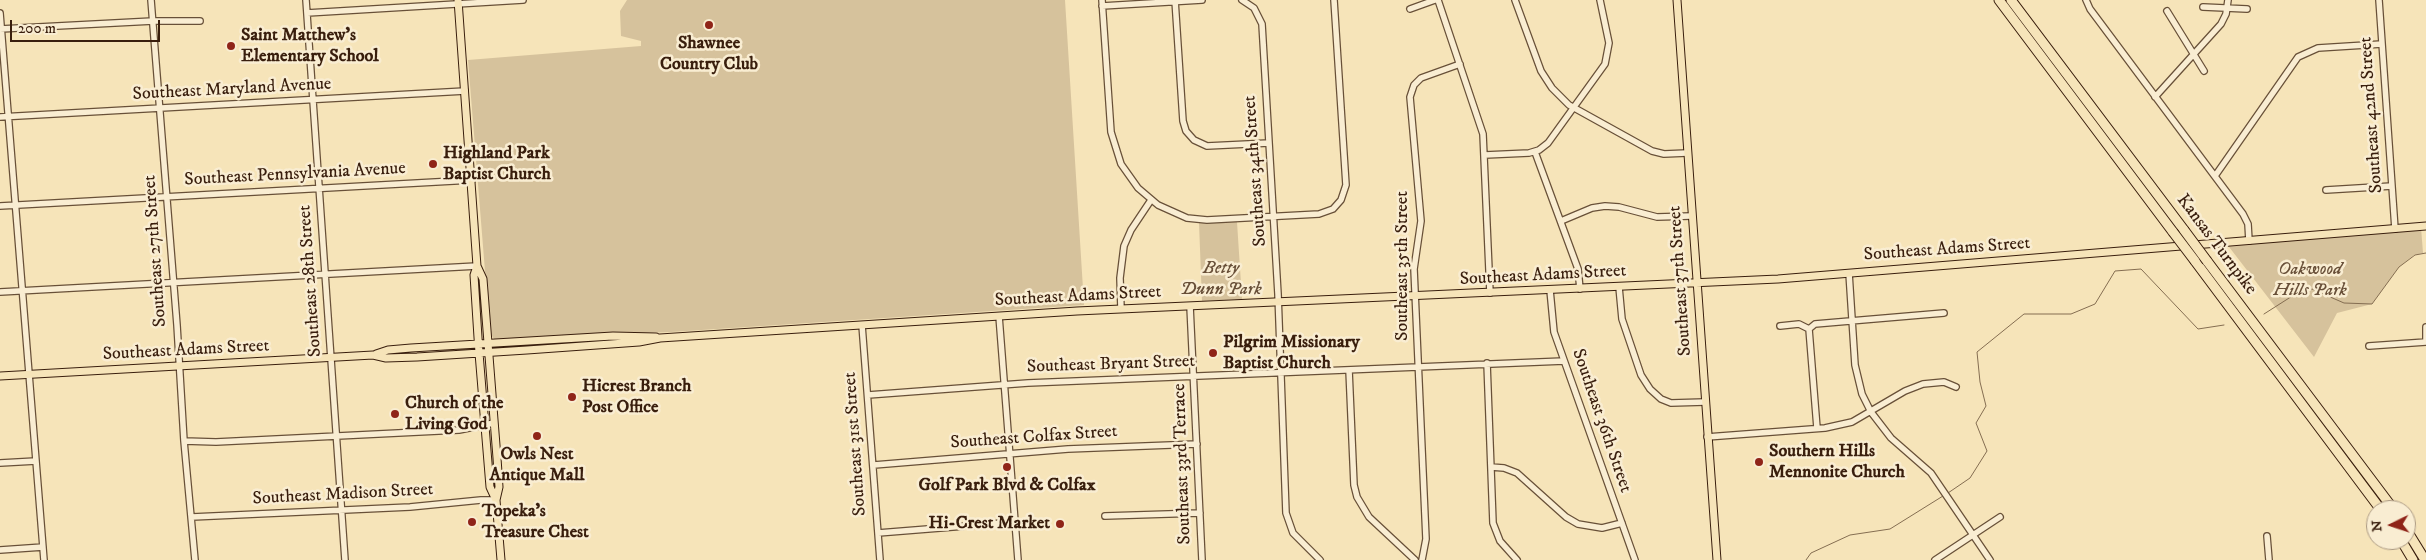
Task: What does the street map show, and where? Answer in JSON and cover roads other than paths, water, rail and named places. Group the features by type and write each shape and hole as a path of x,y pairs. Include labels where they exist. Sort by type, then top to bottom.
{"highway":[{"name":"Kansas Turnpike","path":"1999,0 2374,500"},
{"name":"Kansas Turnpike","path":"2012,0 2386,500"},
{"path":"2416,545 2425,560"}],"main road":[{"name":"Southeast 37th Street","path":"1677,0 1717,560"},
{"path":"458,2 478,266 483,279 489,353 498,487 496,500 501,560"},
{"name":"Southeast Adams Street","path":"373,355 386,358 489,353 639,342 660,338 1121,309 1619,288 1849,273 2426,226"},
{"path":"478,266 474,275 478,344 490,487 496,500"},
{"name":"Southeast Adams Street","path":"0,376 331,358 373,355 396,349 488,343 613,336 649,336 660,338"}],"street":[{"name":"Southeast 27th Street","path":"151,0 174,283 184,441 195,560"},
{"name":"Southeast 28th Street","path":"306,0 345,560"},
{"path":"306,13 458,2 523,0"},
{"path":"1202,0 1102,3 1113,143 1126,174 1151,200 1170,212 1194,219 1319,214 1328,211 1338,204 1343,196 1346,185 1334,0"},
{"name":"Southeast 34th Street","path":"1242,0 1254,8 1262,24 1274,217 1286,513 1293,533 1320,560"},
{"path":"1410,9 1436,0 1480,123 1485,155 1490,293"},
{"path":"1515,0 1541,71 1556,93 1574,108 1652,151 1664,154 1687,153"},
{"path":"1485,155 1535,152 1548,143 1574,108 1603,68 1608,57 1608,37 1600,0"},
{"path":"2086,0 2090,9 2243,214 2248,224 2249,241"},
{"path":"2155,97 2221,24 2227,9 2228,0"},
{"name":"Southeast 42nd Street","path":"2379,0 2395,229"},
{"path":"1176,1 1183,121 1186,131 1201,145 1212,147 1269,143"},
{"path":"2203,7 2248,9"},
{"path":"2167,10 2204,71"},
{"path":"0,13 44,560"},
{"path":"1,29 153,20 200,21"},
{"path":"2215,176 2298,58 2318,48 2382,44"},
{"name":"Southeast 35th Street","path":"1422,560 1426,540 1414,269 1421,221 1410,94 1414,85 1421,78 1460,64"},
{"name":"Southeast Maryland Avenue","path":"0,117 465,91"},
{"path":"1535,152 1578,269 1580,289"},
{"name":"Southeast Pennsylvania Avenue","path":"0,206 167,196 320,190 472,180"},
{"path":"2326,190 2392,186"},
{"path":"1121,309 1120,278 1124,246 1131,230 1151,200"},
{"path":"1560,221 1592,208 1605,206 1619,207 1657,217 1691,216"},
{"path":"0,292 478,266"},
{"path":"1849,273 1855,365 1862,394 1871,412 1891,438 1931,472 1990,560"},
{"path":"1619,288 1622,320 1642,375 1650,389 1661,399 1671,403 1705,402"},
{"name":"Southeast 36th Street","path":"1550,290 1553,326 1564,361 1635,560"},
{"name":"Southeast 33rd Terrace","path":"1190,306 1202,560"},
{"path":"1809,329 1816,324 1944,313"},
{"path":"999,316 1018,560"},
{"path":"1780,326 1799,324 1809,329"},
{"name":"Southeast 31st Street","path":"862,325 880,560"},
{"path":"2369,346 2426,342 2426,327"},
{"path":"1809,329 1817,428"},
{"name":"Southeast Bryant Street","path":"868,395 1005,385 1564,361"},
{"path":"1486,363 1495,529 1505,548 1517,560"},
{"path":"1349,370 1354,485 1357,497 1369,517 1416,560"},
{"path":"1707,437 1817,428 1852,422 1905,391 1923,384 1944,382 1956,387"},
{"path":"184,441 216,442 459,430 494,423"},
{"name":"Southeast Colfax Street","path":"874,465 1010,454 1197,444"},
{"path":"0,463 36,461"},
{"path":"1491,467 1504,468 1517,473 1566,518 1578,524 1602,528 1622,523"},
{"name":"Southeast Madison Street","path":"192,517 341,511 496,500"},
{"path":"1105,516 1200,513"},
{"path":"1935,560 2000,517"},
{"path":"878,533 1015,522"},
{"path":"2267,536 2269,560"},
{"path":"0,550 43,547"}],"waterway":[{"path":"2264,314 2297,293 2312,289 2344,303 2372,304 2399,267 2415,255 2426,253"},
{"path":"1948,493 1970,478 1987,451 1976,423 1986,406 1980,382 1977,352 2024,314 2071,314 2095,304 2115,271 2141,269 2198,329 2224,325"},
{"path":"1806,560 1811,553 1850,535 1890,529 1943,496"}],"place":[{"name":"Shawnee Country Club","path":"709,25"},
{"name":"Saint Matthew's Elementary School","path":"231,46"},
{"name":"Highland Park Baptist Church","path":"433,164"},
{"name":"Pilgrim Missionary Baptist Church","path":"1213,353"},
{"name":"Hicrest Branch Post Office","path":"572,397"},
{"name":"Church of the Living God","path":"395,414"},
{"name":"Owls Nest Antique Mall","path":"537,436"},
{"name":"Southern Hills Mennonite Church","path":"1759,462"},
{"name":"Golf Park Blvd & Colfax","path":"1007,467"},
{"name":"Topeka's Treasure Chest","path":"472,522"},
{"name":"Hi-Crest Market","path":"1060,524"}],"park label":[{"name":"Betty Dunn Park","path":"1221,279"},
{"name":"Oakwood Hills Park","path":"2310,280"}]}
